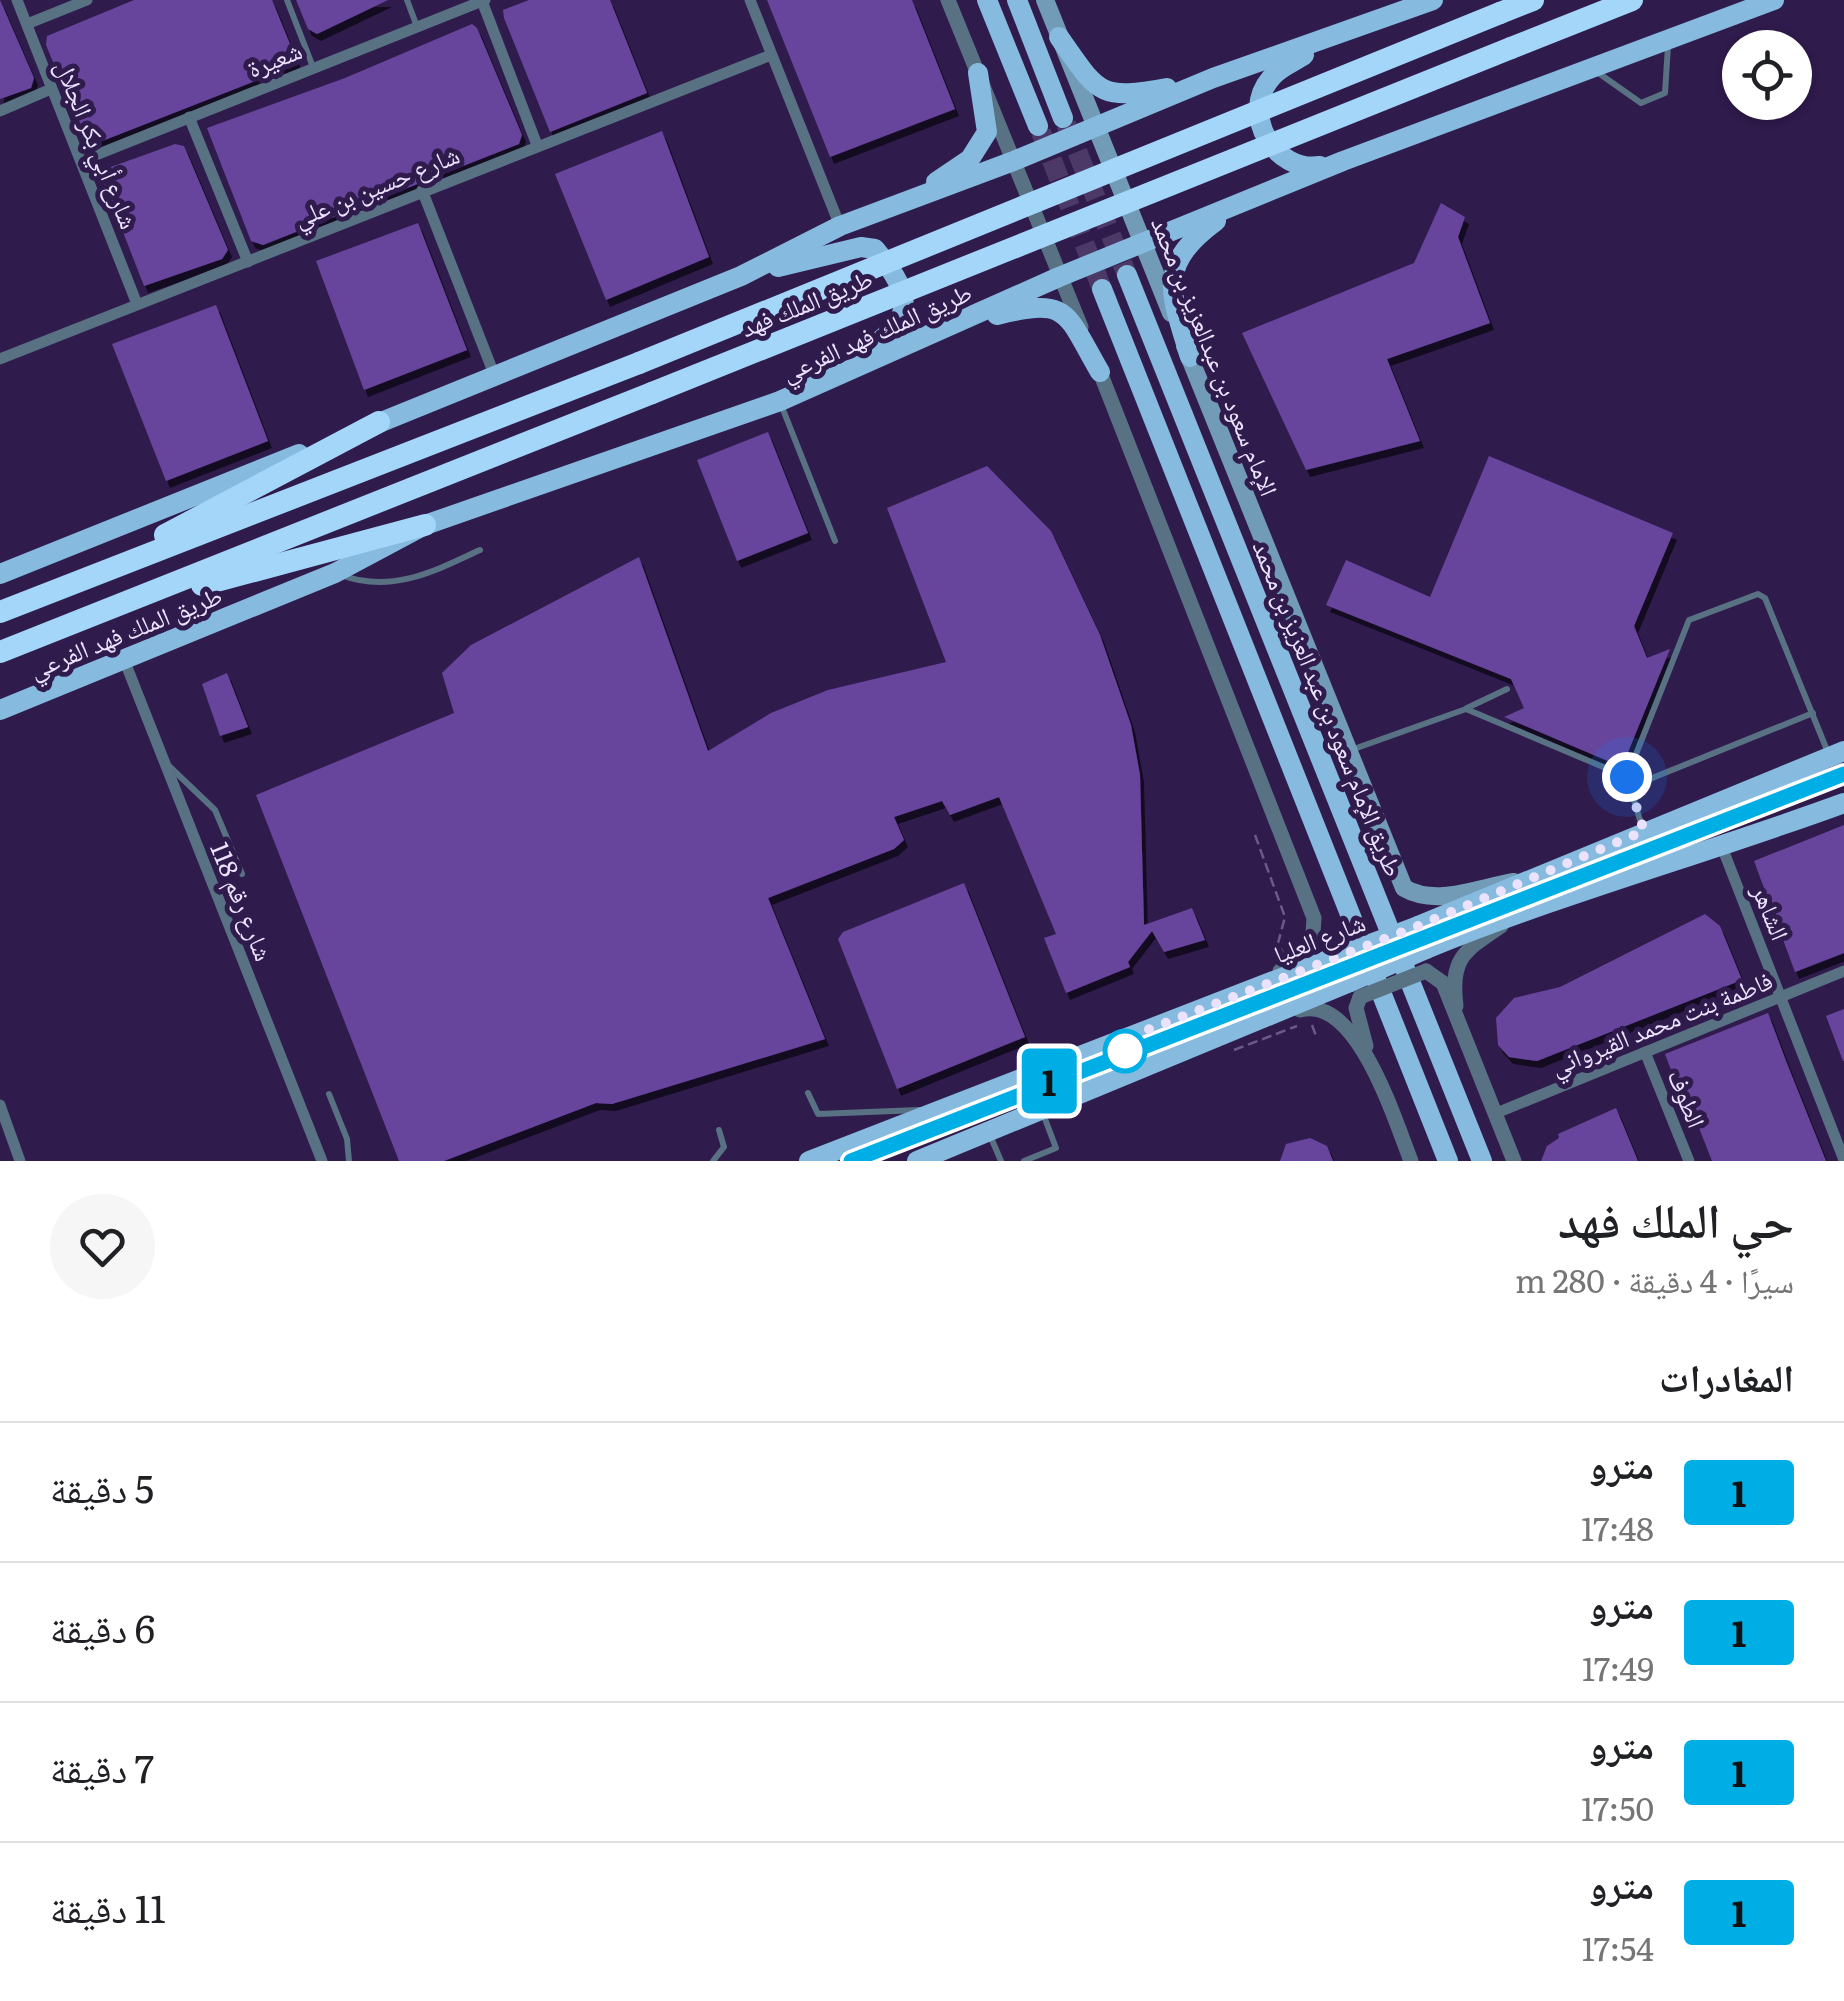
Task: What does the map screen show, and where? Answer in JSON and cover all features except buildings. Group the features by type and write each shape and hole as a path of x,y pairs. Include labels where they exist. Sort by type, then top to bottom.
{"highway":[{"name":"طريق الملك فهد","path":"0,612 639,364 1532,0"},
{"name":"طريق الملك فهد","path":"0,652 1632,0"},
{"path":"70,585 379,422"},
{"path":"98,613 425,525"}],"main road":[{"path":"987,0 1038,126"},
{"path":"1017,0 1064,118"},
{"name":"الإمام سعود بن عبدالعزيز بن محمد","path":"1045,0 1404,888 1422,898 1442,897 1530,880"},
{"path":"1343,161 1298,168 1282,159 1270,145 1260,111 1271,77 1331,38 1387,9 1433,0"},
{"name":"طريق الملك فهد الفرعي","path":"0,710 123,656 335,573 425,525 786,398 1059,277 1343,161 1774,0"},
{"path":"1059,37 1090,81 1105,92 1129,95 1214,78"},
{"path":"0,574 742,276 840,226 1016,160 1214,78 1331,38"},
{"path":"905,202 970,159 981,147 987,132 978,73"},
{"path":"1190,358 1170,288 1174,262 1198,235 1240,204"},
{"path":"742,276 861,247 876,249 896,274 904,298 901,320 892,334 786,398"},
{"name":"طريق الإمام سعود بن عبد العزيز بن محمد","path":"1127,275 1482,1161"},
{"path":"1102,288 1448,1161"},
{"path":"946,327 1041,304 1056,308 1069,318 1100,372"},
{"name":"شارع العليا","path":"809,1161 1418,926 1837,754"},
{"name":"شارع العليا","path":"917,1161 1244,1028 1355,989 1426,949 1534,904 1722,848 1844,804"}],"street":[{"name":"شارع أبي بكر الجلال","path":"17,0 137,304"},
{"path":"27,24 86,0"},
{"path":"750,0 840,226"},
{"path":"948,0 1016,160 1314,918 1312,948 1238,996"},
{"path":"483,1 536,144"},
{"name":"شعيرة","path":"81,162 416,24 483,1"},
{"name":"شارع حسين بن علي","path":"0,359 536,144 771,55"},
{"path":"0,110 51,89"},
{"path":"190,118 248,262"},
{"path":"422,190 494,374"},
{"name":"شارع رقم 118","path":"123,656 322,1161"},
{"name":"الشاهر","path":"1722,848 1840,1136 1844,1160"},
{"path":"1460,1034 1456,963 1468,948 1534,904"},
{"path":"1411,1161 1371,1063 1358,1023 1355,989 1426,971 1443,983 1460,1034 1514,1161"},
{"name":"فاطمة بنت محمد القيرواني","path":"1494,1114 1844,971"},
{"path":"1244,1028 1314,1006 1336,1018 1371,1063"},
{"name":"الطوف","path":"1645,1052 1689,1161"},
{"path":"0,1105 20,1161"}],"lane":[{"path":"286,0 313,67"},
{"path":"407,0 416,24"},
{"path":"1592,68 1641,103 1666,93 1669,40"},
{"path":"786,398 835,540"},
{"path":"335,573 360,582 420,579 480,550"},
{"path":"1644,831 1627,777 1689,620 1749,595 1765,598 1813,712 1837,754"},
{"path":"1350,750 1507,689"},
{"path":"1466,708 1627,777"},
{"path":"1630,786 1813,712"},
{"path":"162,759 215,810 242,874"},
{"path":"808,1093 818,1114 877,1108 935,1111"},
{"path":"329,1094 347,1139 348,1161"},
{"path":"1024,1161 1056,1148 1042,1110"},
{"path":"713,1161 724,1147 719,1130"},
{"path":"988,1132 1001,1161"}],"path":[{"path":"1256,835 1286,917 1278,943 1285,957"},
{"path":"1310,1022 1316,1036"}],"tunnel":[{"path":"1066,124 1127,275"},
{"path":"1041,132 1102,289"}],"metro line":[{"name":"1","path":"851,1161 1166,1034 1844,774"}],"route":[{"path":"1125,1051 1129,1037 1418,926 1644,831 1627,777"}]}
